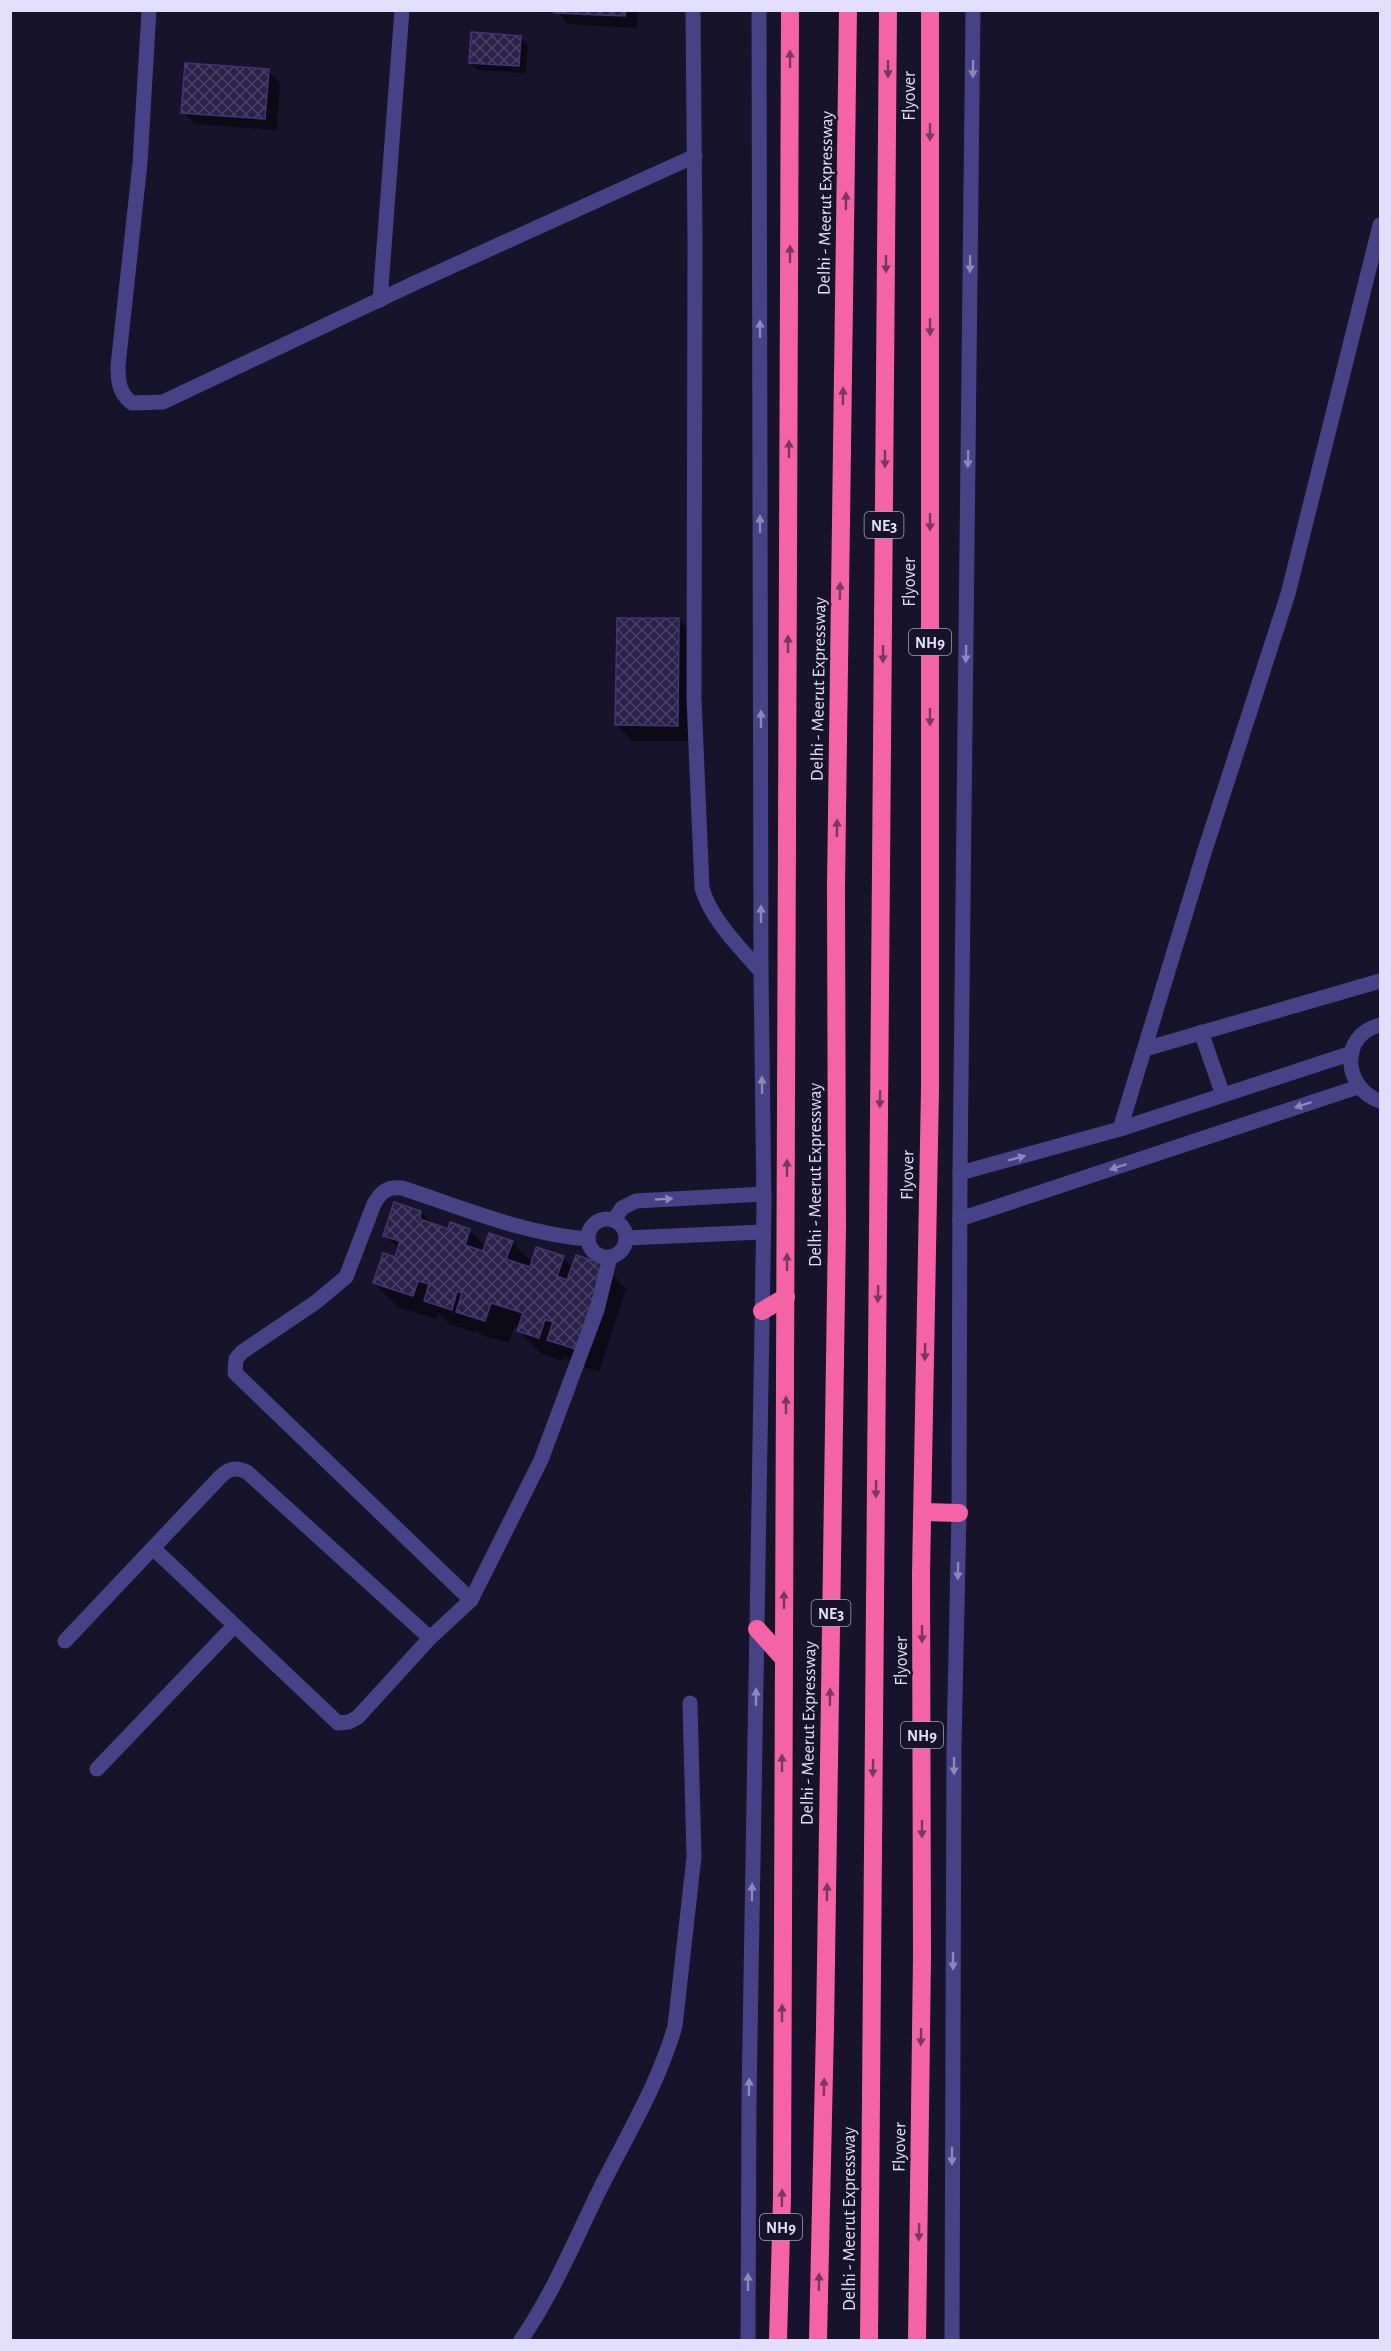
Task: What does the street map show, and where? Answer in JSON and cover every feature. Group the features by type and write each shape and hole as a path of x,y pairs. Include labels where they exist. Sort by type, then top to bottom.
{"highway":[{"name":"NH9","path":"778,2340 782,2114 790,10"},
{"name":"Delhi - Meerut Expressway","path":"818,2340 825,2028 836,1251 836,886 848,10"},
{"name":"Delhi - Meerut Expressway","path":"869,2340 888,10"},
{"name":"Flyover","path":"918,2340 923,1512 930,1089 930,10"},
{"path":"762,1311 786,1297"},
{"path":"923,1512 959,1513"},
{"path":"757,1629 783,1658"}],"street":[{"path":"149,10 141,163 118,366 118,381 123,396 132,403 164,402 695,156"},
{"path":"380,300 402,10"},
{"path":"693,10 694,699 702,888 705,900 713,913 761,972"},
{"path":"748,2340 749,2099 764,1232 761,972 759,10"},
{"path":"952,2340 954,1747 959,1513 960,1173 973,10"},
{"path":"1120,1129 1204,853 1288,594 1380,225"},
{"path":"1145,1049 1380,981"},
{"path":"1380,1025 1366,1031 1357,1041 1352,1053 1351,1071 1358,1087 1370,1097 1380,1101"},
{"path":"1201,1032 1222,1095"},
{"path":"960,1173 1120,1129 1352,1053"},
{"path":"960,1219 1358,1087"},
{"path":"471,1600 235,1373 236,1359 242,1352 316,1302 346,1277 380,1193 387,1189 402,1188 532,1231 559,1237 588,1239"},
{"path":"614,1220 622,1208 636,1201 764,1194"},
{"path":"614,1220 621,1225 626,1238 624,1248 610,1257 595,1254 588,1239 589,1230 598,1221 614,1220"},
{"path":"626,1238 764,1232"},
{"path":"154,1549 338,1723 349,1722 358,1717 430,1638 471,1600 541,1460 597,1310 610,1257"},
{"path":"65,1641 221,1476 229,1469 238,1467 247,1472 430,1638"},
{"path":"97,1769 234,1626"},
{"path":"521,2340 558,2279 597,2194 643,2106 672,2036 679,2002 694,1857 690,1703"}],"building":[{"path":"554,10 626,10 625,16 554,13"},
{"path":"471,32 521,36 519,66 469,63"},
{"path":"185,63 269,69 265,119 181,113"},
{"path":"617,618 679,618 678,726 615,725"},
{"path":"394,1202 421,1211 420,1219 448,1229 450,1222 470,1229 465,1245 483,1251 489,1233 513,1241 506,1259 530,1267 536,1247 564,1256 557,1276 567,1280 576,1255 604,1264 576,1349 547,1340 553,1322 545,1319 539,1338 517,1331 523,1313 491,1303 485,1321 456,1312 462,1293 457,1291 452,1310 424,1301 429,1284 418,1281 413,1296 373,1283 383,1253 395,1257 400,1241 383,1236"}]}
